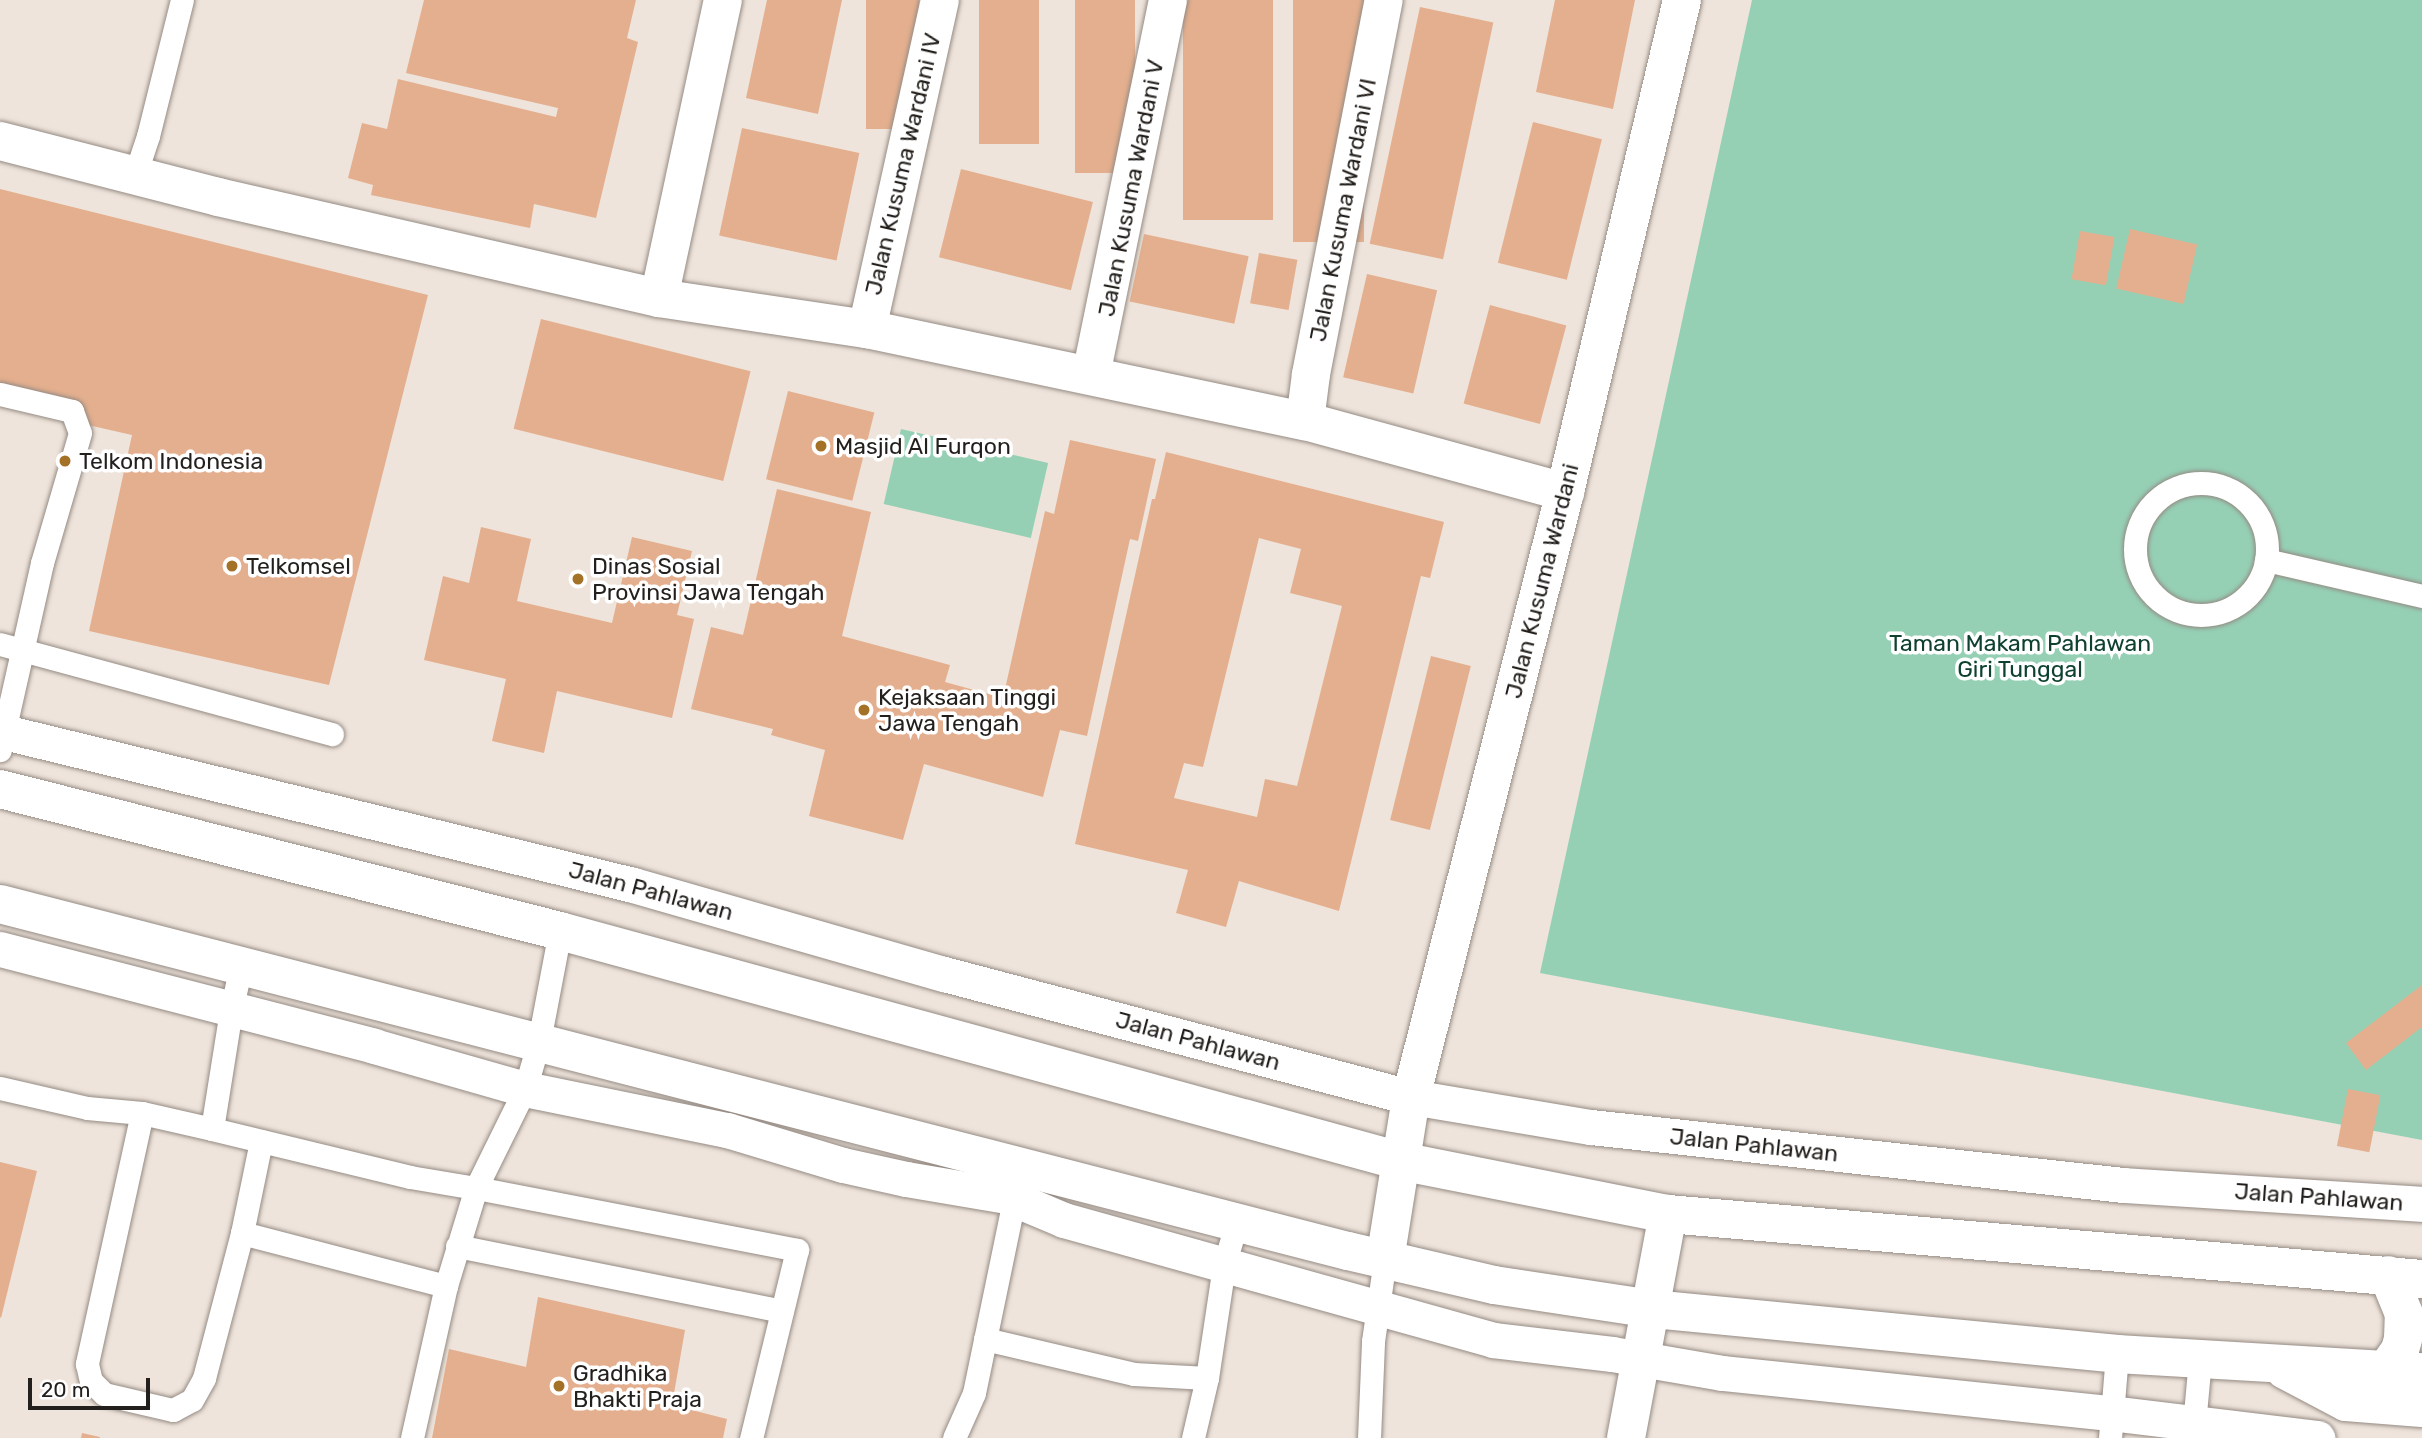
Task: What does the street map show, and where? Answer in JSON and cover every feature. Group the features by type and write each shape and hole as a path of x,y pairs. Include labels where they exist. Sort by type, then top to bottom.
{"main road":[{"path":"659,298 723,0"},
{"name":"Jalan Kusuma Wardani IV","path":"867,329 940,0"},
{"name":"Jalan Kusuma Wardani V","path":"1091,375 1168,0"},
{"name":"Jalan Kusuma Wardani VI","path":"1305,421 1311,374 1384,0"},
{"name":"Jalan Kusuma Wardani","path":"1400,1161 1411,1097 1565,492 1682,0"},
{"path":"0,141 218,198 659,298 867,329 1305,421 1565,492"},
{"path":"0,789 560,931 1400,1161 1668,1214 2405,1277 2403,1339 2400,1350 2404,1371 2117,1354 1652,1309 1494,1285 1237,1222 1017,1182 539,1041 0,904"},
{"path":"1385,1260 1400,1161"},
{"path":"1626,1438 1668,1214"},
{"path":"2273,1363 2346,1402 2422,1408"}],"street":[{"name":"Jalan Pahlawan","path":"1,738 633,885 944,974 1411,1097 1591,1127 2123,1185 2422,1204"},
{"path":"0,949 374,1045 525,1089 727,1130 868,1170 1017,1182 1064,1220 1493,1340 2110,1425 2317,1438"}],"lane":[{"path":"135,175 148,136 182,0"},
{"path":"0,394 72,411 80,433 42,563 1,738"},
{"path":"2185,485 2217,486 2246,501 2260,518 2266,538 2266,560 2260,581 2246,598 2228,610 2207,616 2185,614 2165,604 2150,590 2139,571 2135,549 2139,528 2149,509 2165,494 2185,485"},
{"path":"2266,560 2422,596"},
{"path":"0,644 332,734"},
{"path":"412,1438 446,1286 475,1188 525,1089 539,1041 560,931"},
{"path":"212,1129 231,1010 241,966"},
{"path":"0,1088 87,1108 142,1113 410,1178 797,1250 751,1438"},
{"path":"142,1113 87,1364 91,1381 104,1394 173,1410 192,1401 204,1378 242,1233 261,1141"},
{"path":"954,1438 974,1393 1017,1182"},
{"path":"1193,1438 1207,1378 1224,1265 1237,1222"},
{"path":"242,1233 446,1286"},
{"path":"457,1246 782,1311"},
{"path":"1369,1438 1373,1341 1381,1308 1385,1260"},
{"path":"985,1339 1133,1374 1207,1378"},
{"path":"2110,1425 2117,1354"},
{"path":"2194,1431 2200,1359"}],"green space":[{"name":"Taman Makam Pahlawan Giri Tunggal","path":"1752,0 2422,0 2422,1140 1540,973"},
{"path":"901,429 1048,463 1031,538 884,504"}],"building":[{"path":"424,0 636,0 627,38 638,42 596,218 534,204 530,228 371,195 373,185 348,178 362,123 387,129 398,79 556,117 558,108 406,73"},
{"path":"767,0 842,0 818,114 746,98"},
{"path":"866,0 919,0 919,129 866,129"},
{"path":"979,0 1039,0 1039,144 979,144"},
{"path":"1075,0 1135,0 1135,173 1075,173"},
{"path":"1183,0 1273,0 1273,220 1183,220"},
{"path":"1293,0 1364,0 1364,242 1293,242"},
{"path":"1555,0 1635,0 1613,109 1536,92"},
{"path":"1420,7 1493,23 1443,259 1370,244"},
{"path":"1533,122 1602,139 1567,280 1498,263"},
{"path":"742,128 859,153 837,261 719,236"},
{"path":"961,169 1093,202 1071,290 939,257"},
{"path":"0,189 428,295 329,685 89,631 132,435 0,405"},
{"path":"2130,229 2197,245 2184,304 2116,288"},
{"path":"2080,231 2114,237 2106,285 2071,279"},
{"path":"1144,234 1249,256 1234,324 1130,301"},
{"path":"1259,253 1297,260 1289,310 1250,303"},
{"path":"1367,274 1437,290 1413,393 1343,377"},
{"path":"1490,305 1566,325 1540,424 1464,404"},
{"path":"541,319 751,371 723,481 514,429"},
{"name":"Masjid Al Furqon","path":"788,391 874,413 852,501 766,479"},
{"path":"1070,440 1156,459 1138,541 1130,539 1087,736 1060,730 1043,797 924,764 903,840 809,816 825,750 771,735 773,729 691,709 711,627 743,635 777,489 871,512 842,636 950,665 945,682 1003,698 1045,511 1054,514"},
{"path":"1166,452 1444,522 1430,578 1421,576 1339,911 1239,881 1226,927 1176,913 1188,870 1075,844 1152,499 1155,499","holes":["1259,538 1301,549 1290,593 1342,606 1297,786 1265,779 1257,817 1174,798 1184,763 1203,767"]},
{"path":"481,527 531,539 517,601 612,623 632,537 692,551 677,615 694,619 672,718 557,691 544,753 492,741 506,679 424,660 443,576 469,583"},
{"path":"1431,656 1471,666 1430,830 1390,820"},
{"path":"2422,985 2422,1027 2366,1070 2346,1043"},
{"path":"2348,1089 2380,1095 2369,1152 2337,1146"},
{"path":"0,1162 37,1171 1,1318 0,1317"},
{"name":"Gradhika Bhakti Praja","path":"538,1297 685,1330 672,1405 727,1419 723,1438 432,1438 449,1349 526,1367"},
{"path":"82,1433 100,1437 100,1438 81,1438"}],"place":[{"name":"Masjid Al Furqon","path":"821,446"},
{"name":"Telkom Indonesia","path":"65,461"},
{"name":"Telkomsel","path":"232,566"},
{"name":"Dinas Sosial Provinsi Jawa Tengah","path":"578,579"},
{"name":"Kejaksaan Tinggi Jawa Tengah","path":"864,710"},
{"name":"Gradhika Bhakti Praja","path":"559,1386"}]}
